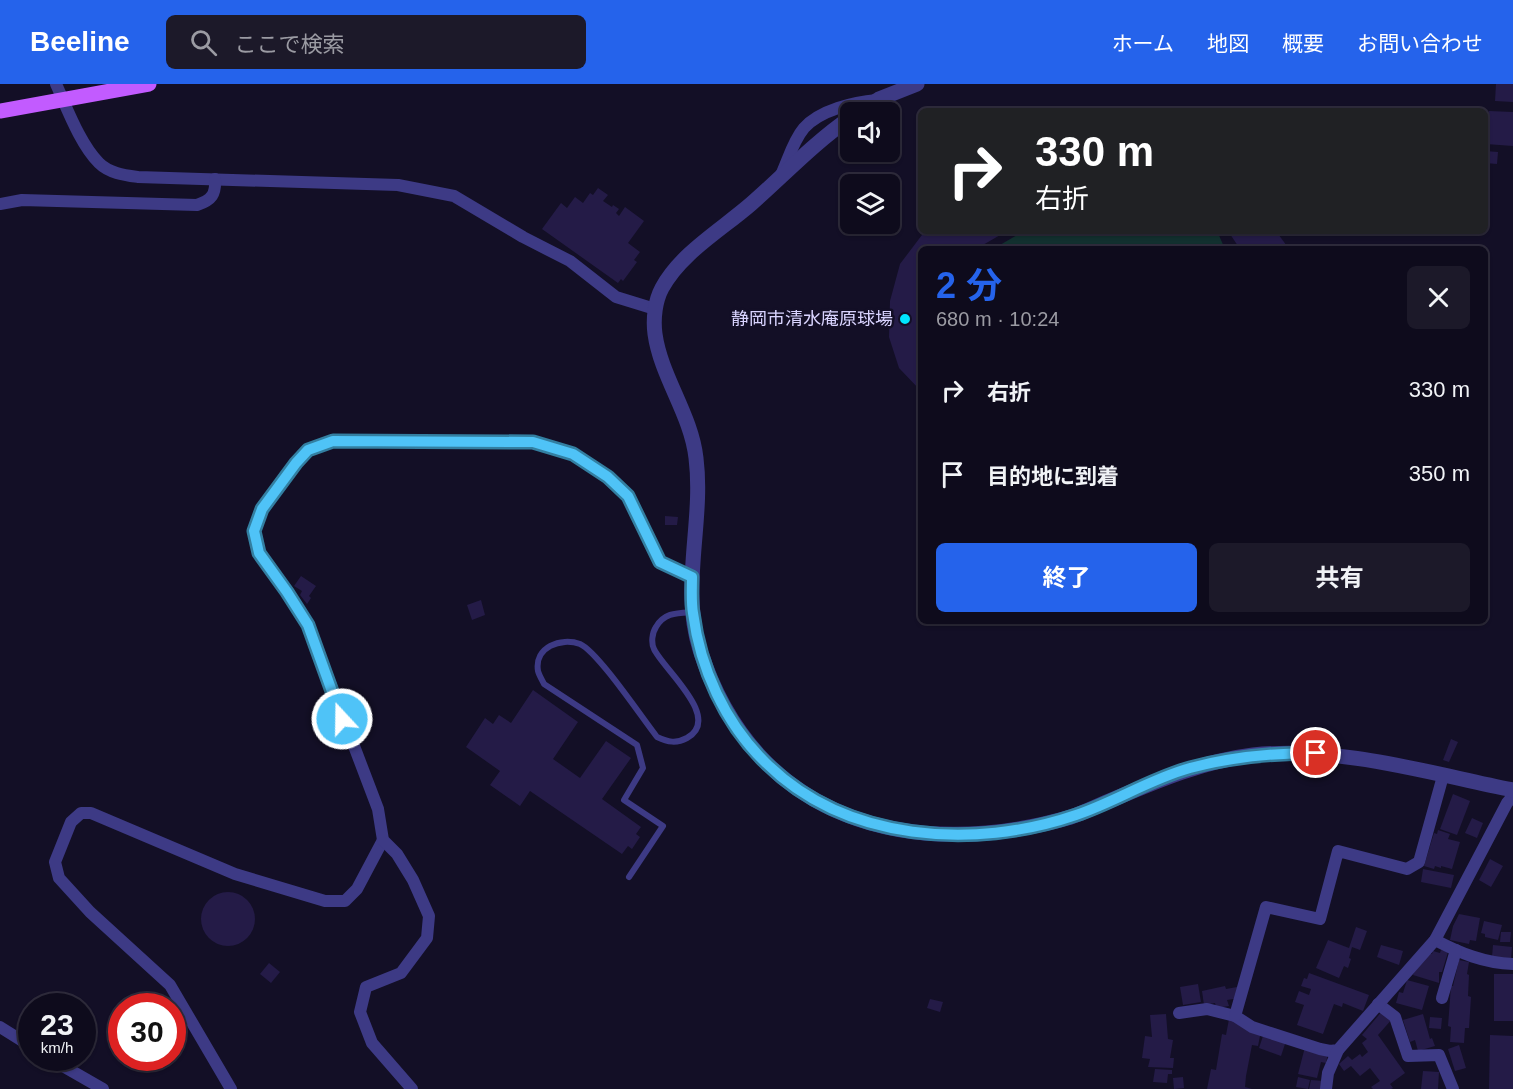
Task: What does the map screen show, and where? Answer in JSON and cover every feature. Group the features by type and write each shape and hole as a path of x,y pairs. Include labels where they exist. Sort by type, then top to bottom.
{"main road":[{"path":"0,111 149,84"}],"street":[{"path":"56,84 86,145 99,164 117,174 138,177 398,184 454,196 523,237 570,261 616,297 655,309"},
{"path":"874,102 917,84"},
{"path":"781,176 803,129 814,119 856,102 879,99"},
{"path":"840,126 809,149 752,203 689,255 671,273 659,292 655,309 654,329 658,351 684,413 696,454 698,486 692,612 699,648 717,695 741,736 755,753 790,784 817,802 846,816 882,826 953,835 1016,830 1077,815 1187,769 1230,758 1254,755 1316,753 1345,756 1513,790"},
{"path":"0,204 22,200 197,205 208,201 216,192 215,179"},
{"path":"231,1089 170,985 90,912 59,878 55,862 71,822 81,813 92,813 236,873 325,901 345,901 357,889 382,840 378,809 308,625 259,553 254,531 262,509 285,476 308,450 333,441 533,442 573,454 608,477 628,496 660,562 692,577"},
{"path":"1235,1016 1266,907 1320,919 1338,851 1407,869 1419,862 1443,776"},
{"path":"1326,1089 1328,1073 1338,1050 1435,940 1507,803 1513,796"},
{"path":"382,840 397,854 413,880 429,916 427,938 401,974 366,987 360,1012 372,1043 412,1089"},
{"path":"1435,940 1472,957 1497,964 1513,964"},
{"path":"1442,998 1456,950"},
{"path":"1378,1004 1395,1017 1408,1056 1439,1055 1453,1089"},
{"path":"1179,1013 1207,1009 1235,1016 1252,1027 1275,1035 1320,1049 1338,1050"},
{"path":"0,1027 18,1038"},
{"path":"72,1071 103,1089"}],"lane":[{"path":"629,877 663,826 624,800 643,768 637,745 544,684 538,670 539,656 554,643 567,641 582,645 597,659 657,737 669,742 680,742 691,736 697,725 698,710 653,648 653,632 660,620 671,613 692,612"}],"green space":[{"path":"1019,234 1218,234 1224,246 998,246"}],"building":[{"path":"1496,84 1513,84 1513,102 1495,101"},
{"path":"1489,111 1513,112 1513,146 1488,144"},
{"path":"1488,151 1498,152 1497,164 1488,163"},
{"path":"598,188 608,195 603,201 619,209 616,213 619,216 625,207 644,221 628,243 640,252 634,260 637,262 623,281 621,279 618,283 542,229 561,203 567,208 575,197 583,203 590,193 593,195"},
{"name":"静岡市清水庵原球場","path":"923,234 1002,234 981,246 918,246 918,388 899,368 889,337 890,301 900,264"},
{"path":"1230,234 1278,234 1287,246 1238,246"},
{"path":"665,516 678,517 677,525 665,525"},
{"path":"301,576 316,586 307,604 300,595 302,591 294,586"},
{"path":"481,600 485,615 472,620 467,605"},
{"path":"533,690 578,722 553,759 580,778 606,741 631,758 602,799 641,827 636,834 640,837 632,849 628,846 622,854 530,791 520,806 490,785 500,771 466,747 485,718 493,724 499,715 511,723"},
{"path":"1451,739 1458,742 1449,762 1443,760"},
{"path":"1453,794 1470,801 1457,835 1440,829"},
{"path":"1472,818 1483,823 1477,838 1465,833"},
{"path":"1438,830 1450,834 1448,839 1460,842 1452,869 1435,866 1434,869 1424,866 1434,833 1437,834"},
{"path":"1490,859 1503,866 1491,887 1479,880"},
{"path":"1423,869 1454,875 1451,888 1421,882"},
{"path":"223,892 233,892 243,896 251,904 255,919 251,934 243,942 233,946 223,946 213,942 205,934 201,924 201,914 205,904 213,896"},
{"path":"1459,914 1480,918 1476,941 1470,940 1469,944 1450,940"},
{"path":"1484,921 1502,925 1498,940 1485,937 1485,934 1481,933"},
{"path":"1356,927 1367,931 1360,950 1352,947 1348,968 1344,966 1339,978 1316,968 1328,940 1349,948"},
{"path":"1501,932 1511,932 1510,942 1500,942"},
{"path":"1381,945 1403,951 1399,965 1377,957"},
{"path":"1493,945 1512,947 1511,959 1492,957"},
{"path":"1441,950 1448,952 1442,972 1439,972 1439,983 1413,975 1417,962 1425,952 1440,953"},
{"path":"1459,960 1469,962 1468,996 1471,997 1469,1028 1465,1028 1464,1043 1450,1042 1451,1027 1448,1026 1451,986 1453,986"},
{"path":"269,963 280,972 271,983 260,974"},
{"path":"1309,973 1369,995 1363,1011 1343,1003 1342,1007 1334,1004 1323,1034 1297,1025 1304,1005 1295,1002 1299,991 1309,995 1311,989 1301,986"},
{"path":"1494,974 1513,974 1513,1021 1494,1021"},
{"path":"1407,980 1429,986 1422,1010 1396,1003 1399,992 1403,993"},
{"path":"1198,984 1201,1002 1183,1005 1180,987"},
{"path":"1225,986 1226,989 1237,987 1239,998 1227,1000 1229,1006 1216,1008 1215,1003 1204,1005 1202,991"},
{"path":"930,999 943,1002 940,1012 927,1008"},
{"path":"1383,1010 1393,1018 1378,1035 1405,1073 1390,1084 1393,1088 1391,1089 1373,1089 1371,1087 1380,1081 1370,1068 1360,1076 1351,1066 1344,1071 1339,1064 1348,1056 1352,1060 1368,1052 1362,1043 1367,1039 1362,1035"},
{"path":"1166,1014 1168,1039 1173,1040 1170,1058 1174,1058 1173,1068 1148,1067 1150,1059 1142,1058 1145,1036 1152,1037 1150,1015"},
{"path":"1423,1014 1430,1039 1432,1038 1435,1046 1418,1051 1415,1040 1410,1042 1403,1020"},
{"path":"1430,1017 1442,1018 1441,1029 1429,1028"},
{"path":"1229,1019 1261,1031 1258,1046 1252,1045 1246,1076 1245,1087 1252,1089 1207,1089 1211,1069 1216,1070 1222,1034 1226,1035"},
{"path":"1264,1033 1286,1041 1281,1056 1259,1048"},
{"path":"1490,1035 1513,1036 1513,1089 1489,1089"},
{"path":"1459,1045 1466,1068 1455,1071 1448,1049"},
{"path":"1305,1047 1328,1053 1326,1063 1321,1062 1317,1078 1298,1074"},
{"path":"1155,1069 1172,1070 1172,1074 1168,1074 1167,1083 1153,1082"},
{"path":"1423,1071 1439,1072 1438,1089 1421,1089"},
{"path":"1183,1077 1184,1088 1174,1089 1173,1078"},
{"path":"1298,1077 1310,1080 1308,1089 1296,1087"},
{"path":"1311,1080 1324,1081 1323,1089 1309,1089"}],"place":[{"name":"静岡市清水庵原球場","path":"905,319"}],"route":[{"path":"342,719 308,625 259,553 254,531 262,509 285,476 308,450 333,441 533,442 573,454 608,477 628,496 660,562 692,577 692,612 699,648 717,695 741,736 773,771 790,784 817,802 846,816 882,826 953,835 1016,830 1077,815 1187,769 1230,758 1254,755 1316,753"}]}
